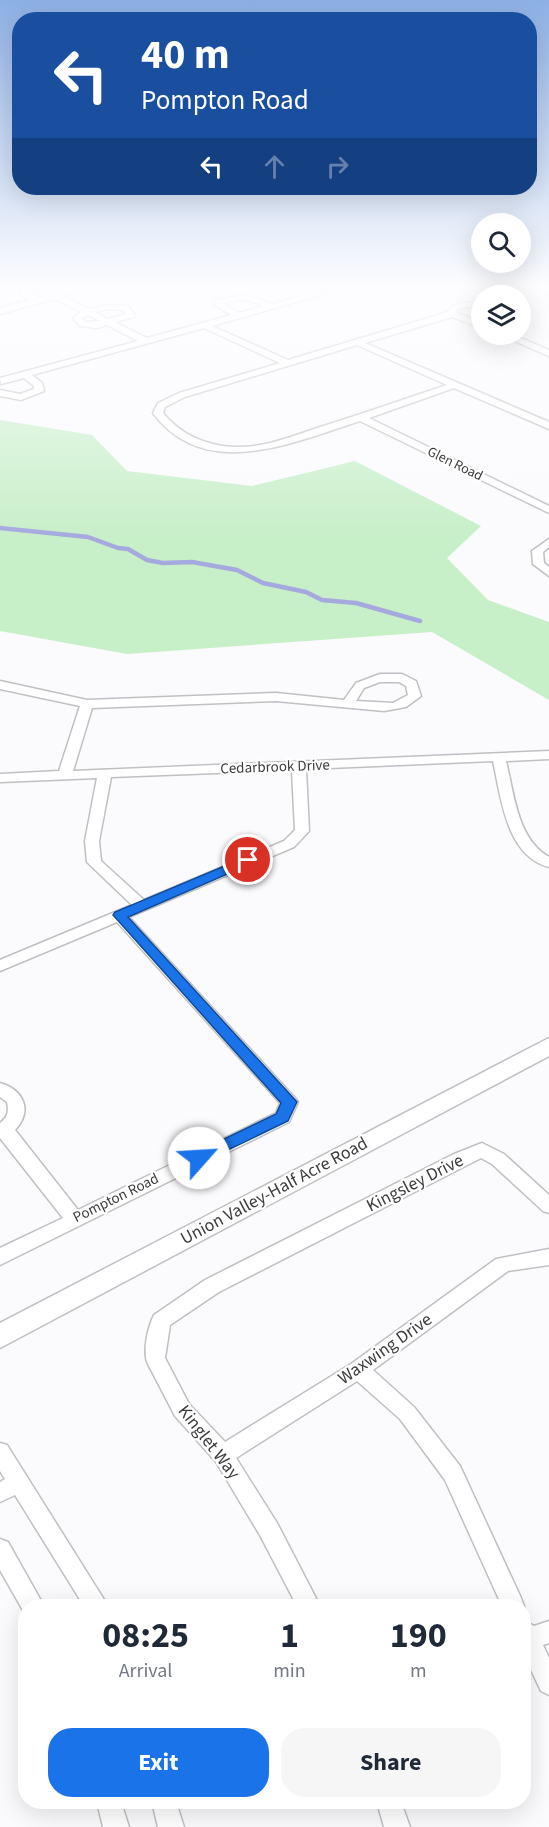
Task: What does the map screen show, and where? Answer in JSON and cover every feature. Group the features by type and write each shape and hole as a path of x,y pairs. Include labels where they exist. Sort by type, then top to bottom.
{"street":[{"path":"0,382 55,368"},
{"path":"269,368 182,395 161,405 158,413 165,424 185,438 206,446 235,450 275,444 455,385"},
{"path":"416,368 549,426"},
{"path":"0,393 16,398 37,392 40,389 39,385 27,376"},
{"name":"Glen Road","path":"360,417 549,510"},
{"path":"549,542 537,551 538,564 549,573"},
{"path":"0,685 87,704 276,697 349,705 378,707 399,706 410,702 415,696 412,684 402,678 365,681 354,690 349,705"},
{"path":"65,775 87,704"},
{"name":"Cedarbrook Drive","path":"0,778 499,759 549,755"},
{"path":"499,759 517,828 526,846 549,863"},
{"path":"0,966 289,844 302,831 299,766"},
{"path":"105,774 92,841 94,862 142,906"},
{"name":"Pompton Road","path":"0,1257 282,1117 289,1102 119,915"},
{"name":"Union Valley-Half Acre Road","path":"0,1336 549,1046"},
{"path":"0,1089 15,1099 18,1108 16,1119 2,1131 74,1219"},
{"name":"Kingsley Drive","path":"271,1256 460,1159 482,1150 498,1159 549,1206"},
{"name":"Kinglet Way","path":"271,1256 212,1287 161,1321 155,1359 182,1410 223,1455 270,1530 305,1599"},
{"name":"Waxwing Drive","path":"223,1455 358,1370 503,1264 548,1256"},
{"path":"358,1370 407,1413 453,1473 510,1599"},
{"path":"0,1452 10,1488 92,1599"},
{"path":"0,1549 29,1599"},
{"path":"531,1636 549,1683"},
{"path":"111,1809 116,1827"},
{"path":"166,1809 171,1827"},
{"path":"391,1809 397,1827"}],"green space":[{"path":"0,420 92,435 127,471 252,486 355,461 481,526 447,558 488,600 549,622 549,700 432,632 127,654 0,631"}],"waterway":[{"path":"0,528 88,537 118,548 128,549 147,560 163,563 192,562 237,570 263,583 306,592 322,600 356,603 420,621"}],"route":[{"path":"199,1158 282,1117 289,1102 257,1064 119,915 248,860"}]}
